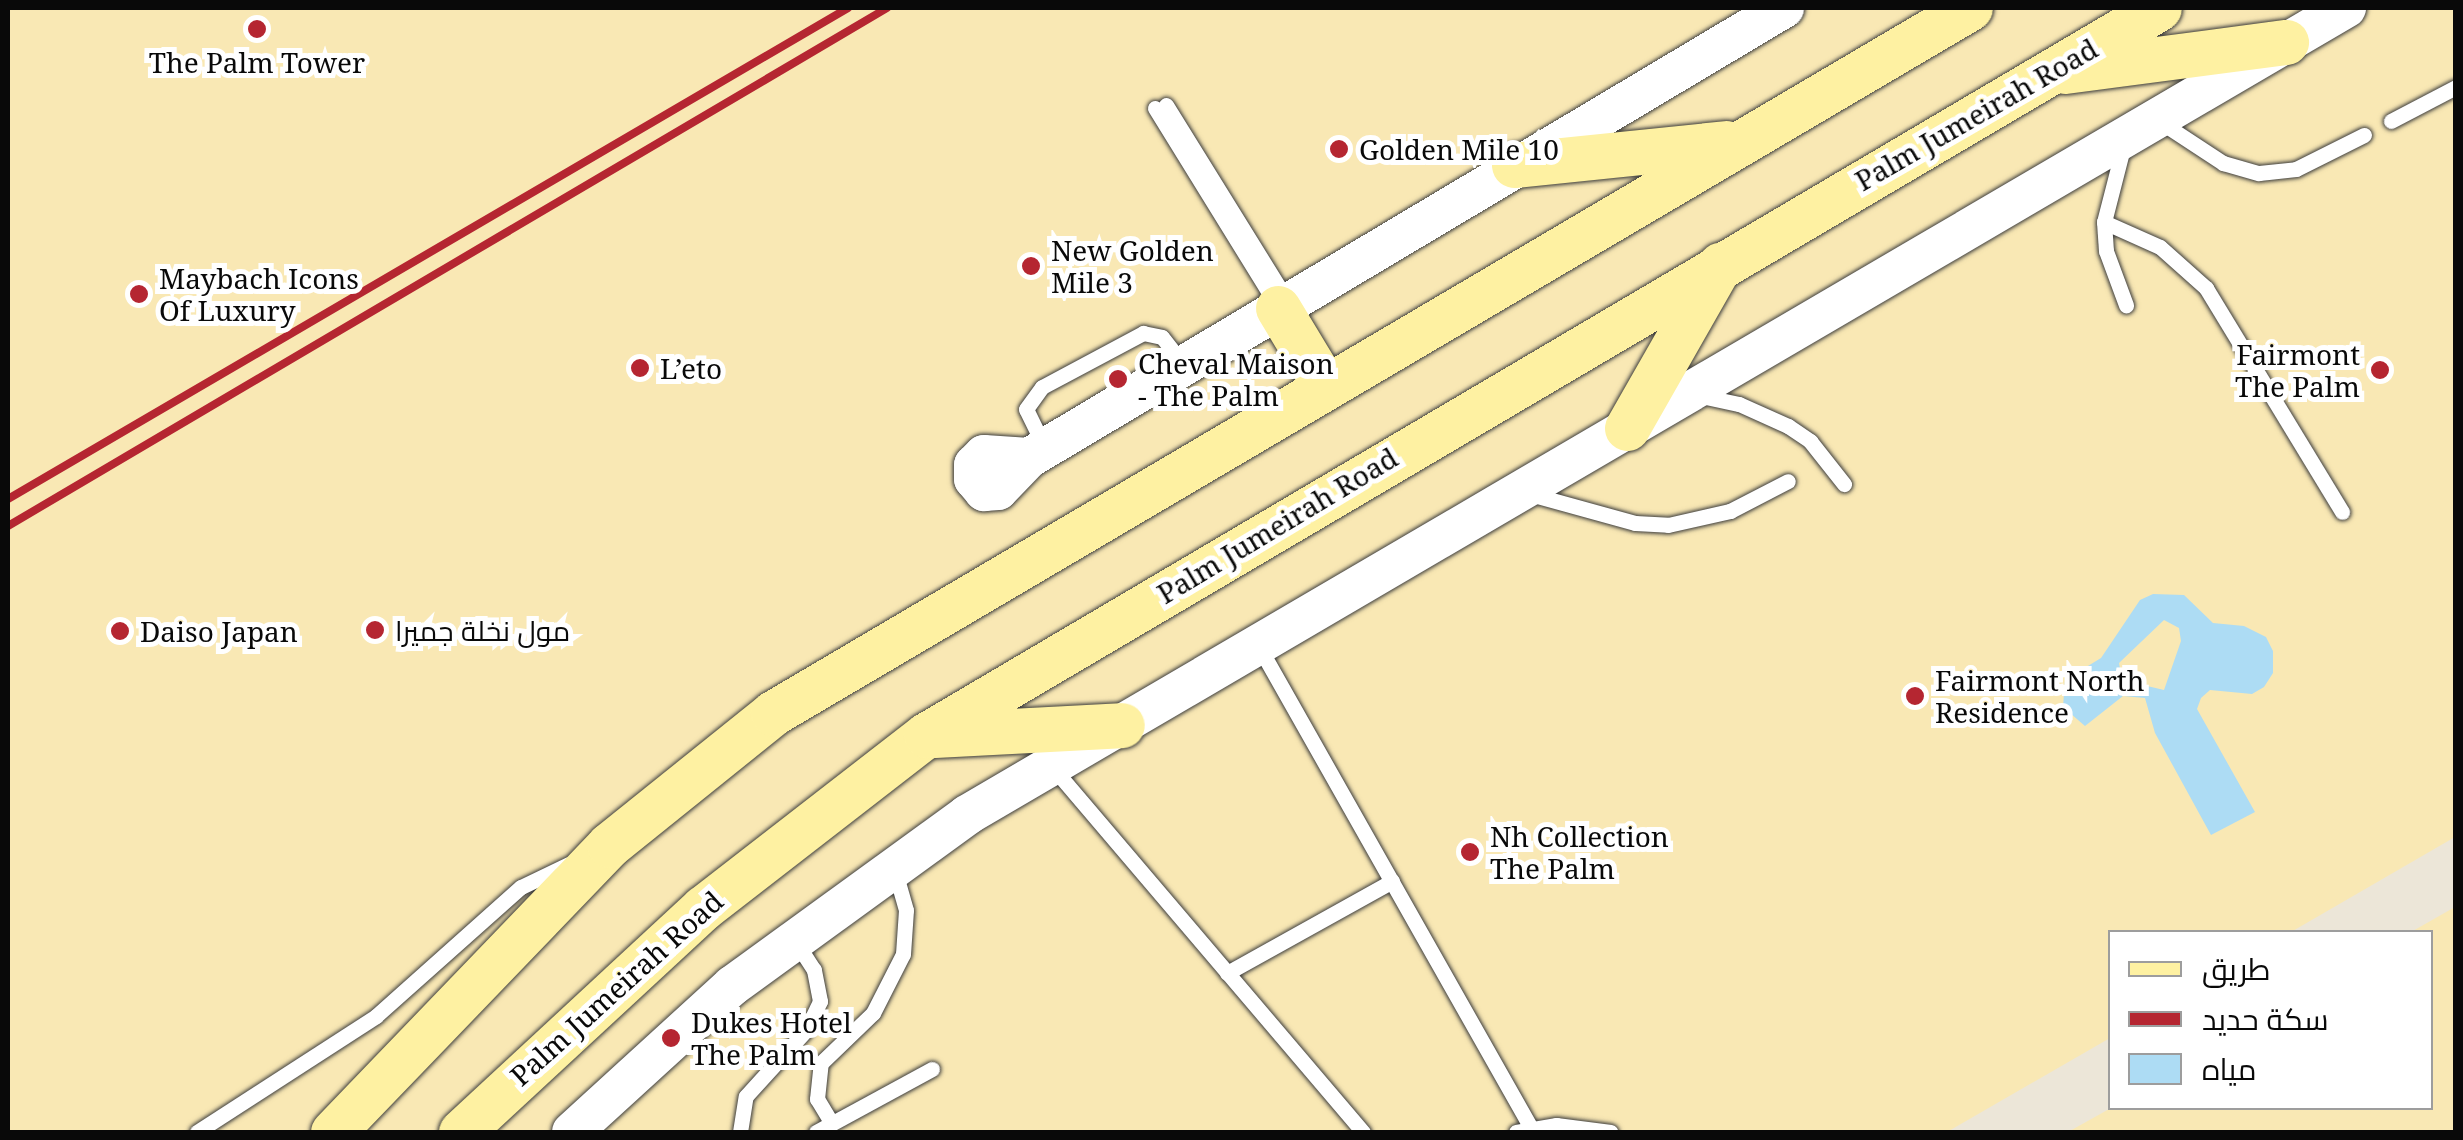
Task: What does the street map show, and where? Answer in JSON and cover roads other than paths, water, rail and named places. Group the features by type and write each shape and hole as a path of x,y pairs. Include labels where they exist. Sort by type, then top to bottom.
{"main road":[{"path":"332,1132 609,845 716,754 818,684 1970,8"},
{"name":"Palm Jumeirah Road","path":"461,1132 703,908 926,736 1722,262 2159,8"},
{"path":"2048,73 2286,42"},
{"path":"1514,165 1738,142"},
{"path":"1627,428 1722,262"},
{"path":"1283,305 1325,386"},
{"path":"926,736 1122,725"}],"street":[{"path":"1037,453 1514,165 1784,8"},
{"path":"572,1132 792,937 892,864 1516,490 1687,395 2346,8"}],"lane":[{"path":"2390,121 2456,87"},
{"path":"1161,107 1283,305"},
{"path":"2126,305 2110,264 2104,222 2107,193 2143,130 2223,163 2259,173 2296,169 2364,135"},
{"path":"2104,222 2160,247 2206,288 2342,512"},
{"path":"1037,453 1026,409 1042,387 1143,333 1162,338 1184,365"},
{"path":"1687,395 1739,404 1788,426 1820,451 1844,484"},
{"path":"1516,490 1620,520 1668,525 1730,510 1788,480"},
{"path":"1258,645 1392,882 1524,1130 1611,1132"},
{"path":"1051,766 1362,1132"},
{"path":"197,1132 376,1016 521,887 609,845"},
{"path":"831,1122 817,1098 816,1074 873,1013 903,954 906,910 892,864"},
{"path":"1228,974 1392,882"},
{"path":"740,1132 746,1096 806,1030 820,1001 814,970 792,937"},
{"path":"816,1132 932,1069"}],"water":[{"path":"2153,594 2184,595 2213,623 2244,626 2266,637 2273,651 2273,673 2264,687 2252,694 2210,690 2197,709 2255,812 2211,835 2155,733 2145,698 2123,696 2085,726 2063,707 2065,680 2101,658 2140,600","holes":["2164,620 2179,628 2181,641 2164,690 2122,680 2119,663"]}],"railway":[{"path":"8,499 848,8"},
{"path":"8,526 887,8"}],"place":[{"name":"The Palm Tower","path":"257,29"},
{"name":"Golden Mile 10","path":"1339,149"},
{"name":"New Golden Mile 3","path":"1031,266"},
{"name":"Maybach Icons Of Luxury","path":"139,294"},
{"name":"L’eto","path":"640,368"},
{"name":"Fairmont The Palm","path":"2380,370"},
{"name":"Cheval Maison - The Palm","path":"1118,379"},
{"name":"مول نخلة جميرا","path":"375,630"},
{"name":"Daiso Japan","path":"120,631"},
{"name":"Fairmont North Residence","path":"1915,696"},
{"name":"Nh Collection The Palm","path":"1470,852"},
{"name":"Dukes Hotel The Palm","path":"671,1038"}]}
